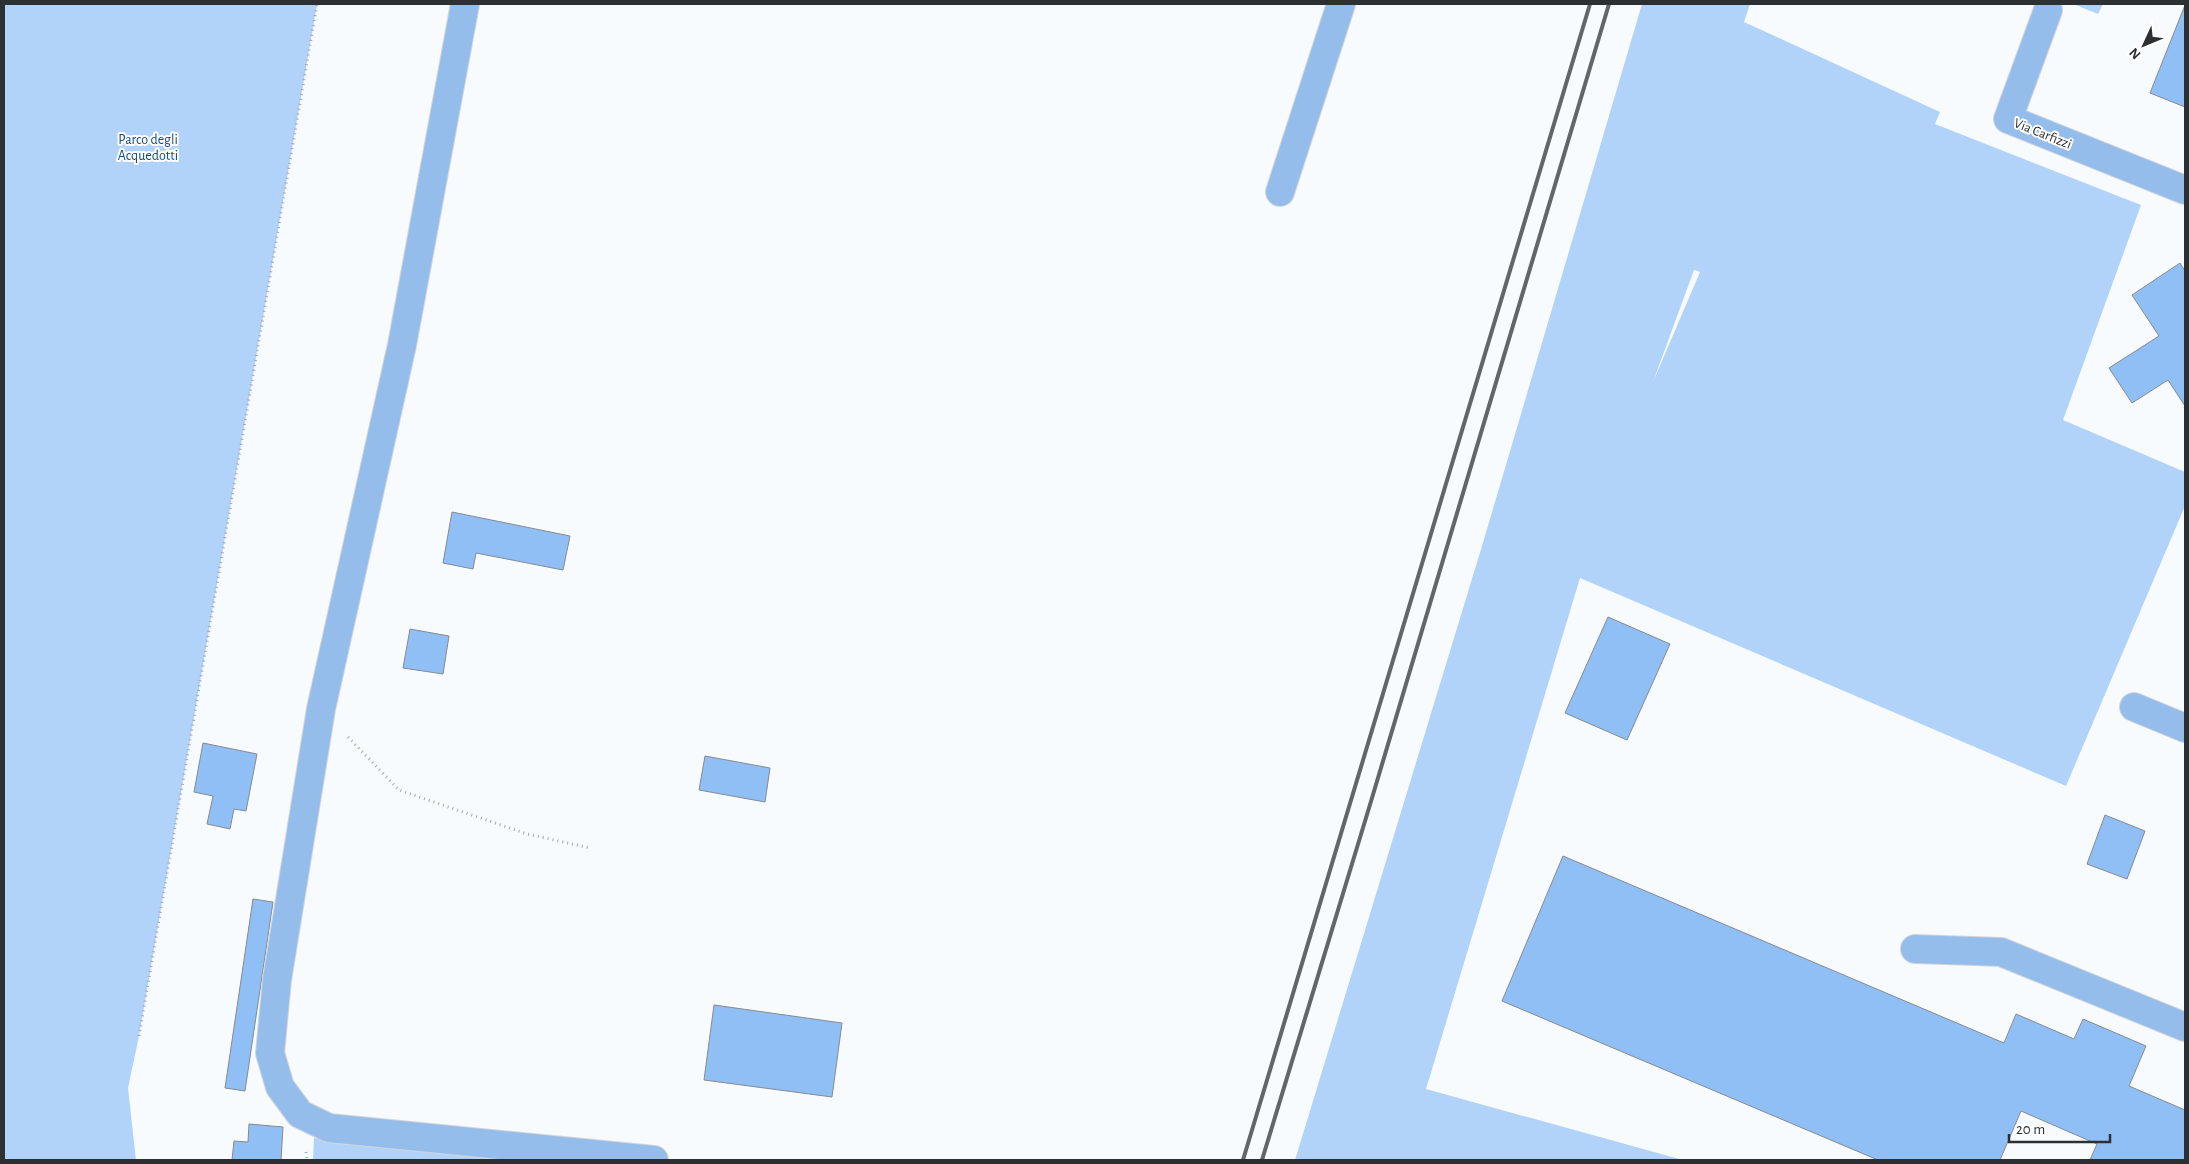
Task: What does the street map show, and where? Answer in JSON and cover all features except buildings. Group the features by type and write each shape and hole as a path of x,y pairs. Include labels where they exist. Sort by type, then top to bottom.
{"street":[{"path":"464,4 402,345 321,709 277,980 270,1053 280,1088 300,1114 329,1128 654,1160"},
{"path":"1280,192 1341,4"},
{"name":"Via Carfizzi","path":"2048,10 2008,118 2185,190"},
{"path":"2134,707 2185,728"},
{"path":"1915,948 2001,952 2185,1027"}],"path":[{"path":"139,1036 317,4"},
{"path":"321,709 399,790 527,834 590,848"}],"green space":[{"name":"Parco degli Acquedotti","path":"4,4 317,4 139,1036 128,1088 136,1160 4,1160"},
{"path":"1642,4 1750,4 1744,22 1940,112 1935,124 2141,205 2063,420 2185,472 2185,506 2066,786 1580,578 1426,1089 1683,1160 1295,1160 1482,546","holes":["1694,270 1700,272 1653,382"]},
{"path":"2073,4 2103,4 2098,14"},
{"path":"314,1138 499,1160 313,1160"}],"railway":[{"path":"1243,1160 1590,4"},
{"path":"1262,1160 1609,4"}]}
